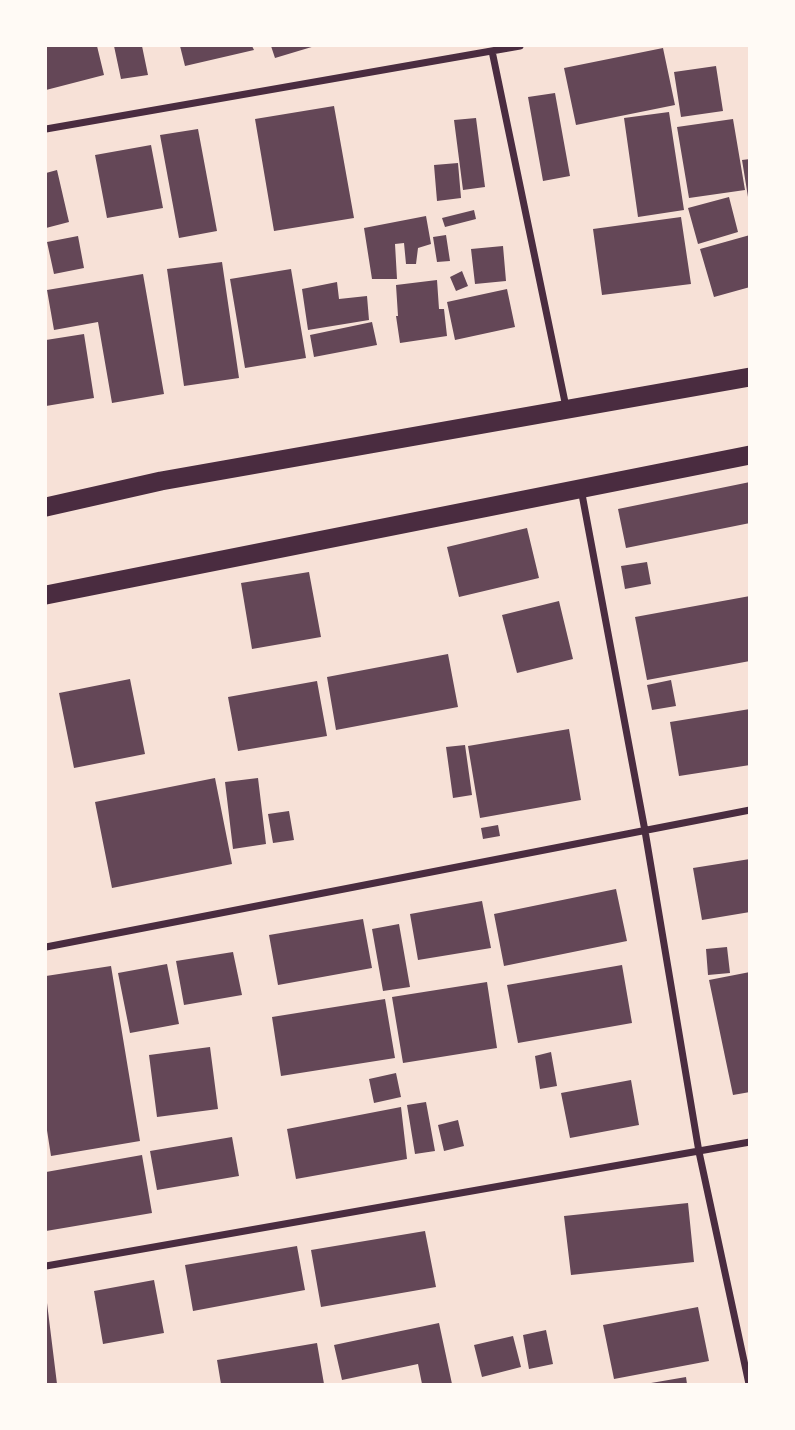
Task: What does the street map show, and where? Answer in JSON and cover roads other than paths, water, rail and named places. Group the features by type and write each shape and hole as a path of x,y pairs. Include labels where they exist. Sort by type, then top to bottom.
{"highway":[{"path":"46,507 161,481 750,377"},
{"path":"46,595 750,455"}],"street":[{"path":"46,129 520,46"},
{"path":"492,51 566,410"},
{"path":"580,488 645,831 699,1152 749,1384"},
{"path":"46,947 750,810"},
{"path":"46,1266 750,1142"}]}
